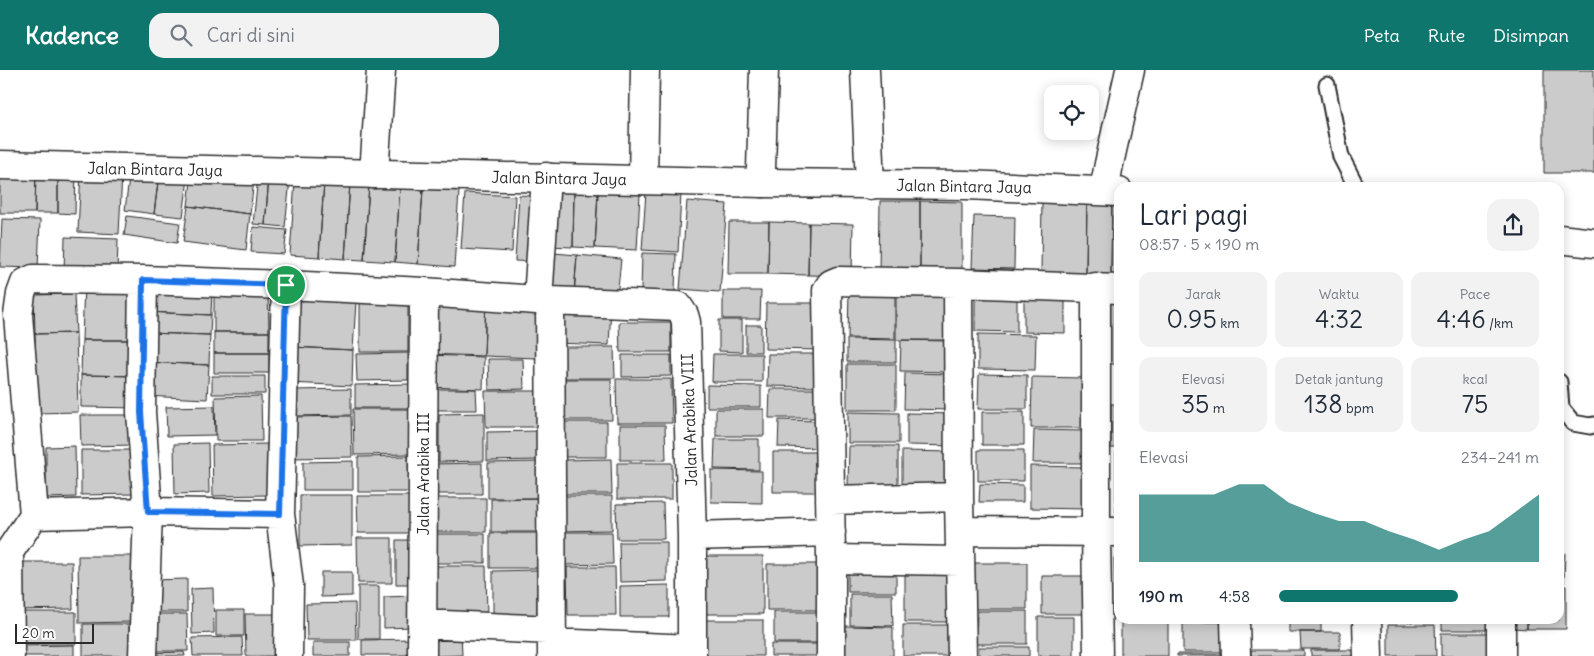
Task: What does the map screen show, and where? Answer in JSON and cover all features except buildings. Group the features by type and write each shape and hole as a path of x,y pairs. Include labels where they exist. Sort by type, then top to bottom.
{"street":[{"path":"374,174 381,70"},
{"path":"643,180 645,70"},
{"path":"762,183 764,70"},
{"path":"864,70 870,185"},
{"path":"1112,191 1109,164 1130,70"},
{"name":"Jalan Bintara Jaya","path":"0,165 762,183 966,185 1112,191"},
{"path":"546,177 544,300 552,643"},
{"path":"1564,240 1594,243"},
{"path":"10,656 4,552 34,515 18,315 21,294 25,283 33,279 143,280 286,285 544,300"},
{"path":"143,280 141,412 148,512 143,656"},
{"path":"831,656 827,290 831,284 838,281 1107,288 1107,532 1098,656"},
{"path":"958,283 962,656"},
{"path":"286,285 280,514 290,586 288,656"},
{"name":"Jalan Arabika III","path":"422,656 424,292"},
{"name":"Jalan Arabika VIII","path":"544,300 678,306 684,315 686,322 692,536 692,653"},
{"path":"830,500 959,497"},
{"path":"34,515 148,512 280,514"},
{"path":"692,536 831,532"},
{"path":"960,532 1107,532"},
{"path":"831,559 960,561"},
{"path":"422,624 552,643 692,653"},
{"path":"1235,624 1236,656"},
{"path":"1368,624 1368,656"},
{"path":"1501,624 1501,656"}],"lane":[{"path":"1327,85 1341,156 1354,182"},
{"path":"1564,412 1573,423 1594,425"}],"route":[{"path":"143,280 286,285 280,514 148,512 141,412 143,280"}]}
